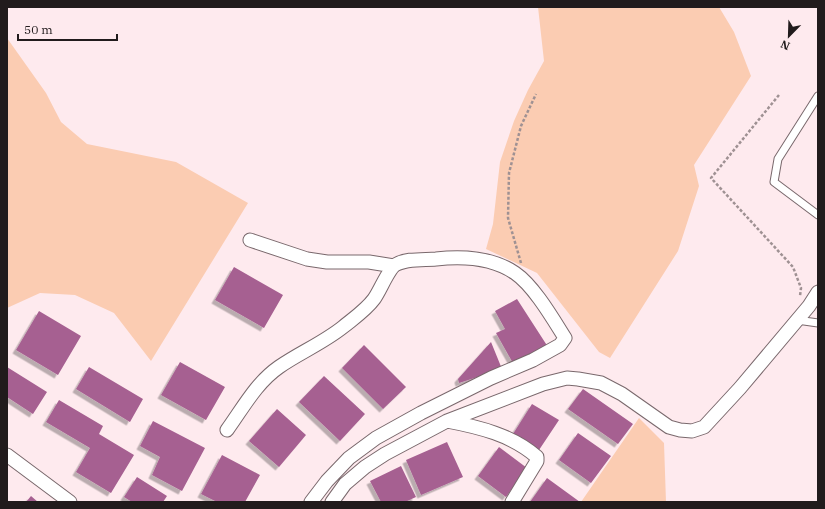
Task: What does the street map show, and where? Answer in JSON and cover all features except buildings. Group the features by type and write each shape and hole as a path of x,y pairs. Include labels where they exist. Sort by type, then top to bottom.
{"street":[{"path":"250,240 314,260 327,262 369,262 394,266 404,262 440,258 480,259 501,265 516,274 525,283 550,313 564,338 560,345 533,360 491,378 420,413 376,438 349,458 327,481 311,502"},
{"path":"227,430 258,386 273,372 283,364 340,329 362,312 374,299 394,266"},
{"path":"332,502 345,484 365,467 385,454 447,421 543,384 567,378 601,383 622,394 669,426 680,430 692,431 704,427 740,388 797,320 818,292"},
{"path":"447,421 488,430 518,443 530,450 537,457 537,462 512,502"},
{"path":"7,455 70,502"}],"lane":[{"path":"818,96 778,159 774,182 818,216"},
{"path":"797,320 818,323"}],"path":[{"path":"525,283 508,218 509,173 521,126 536,94"},
{"path":"779,95 710,178 793,267 801,288 797,320"}],"shaded area":[{"path":"538,7 719,7 734,32 751,76 694,165 699,186 678,251 610,358 599,352 537,273 486,249 493,224 500,162 514,121 528,90 544,61"},
{"path":"7,38 46,93 61,122 87,144 176,162 248,203 151,361 114,313 75,295 40,293 7,308"},
{"path":"639,418 664,443 666,502 581,502"}]}
